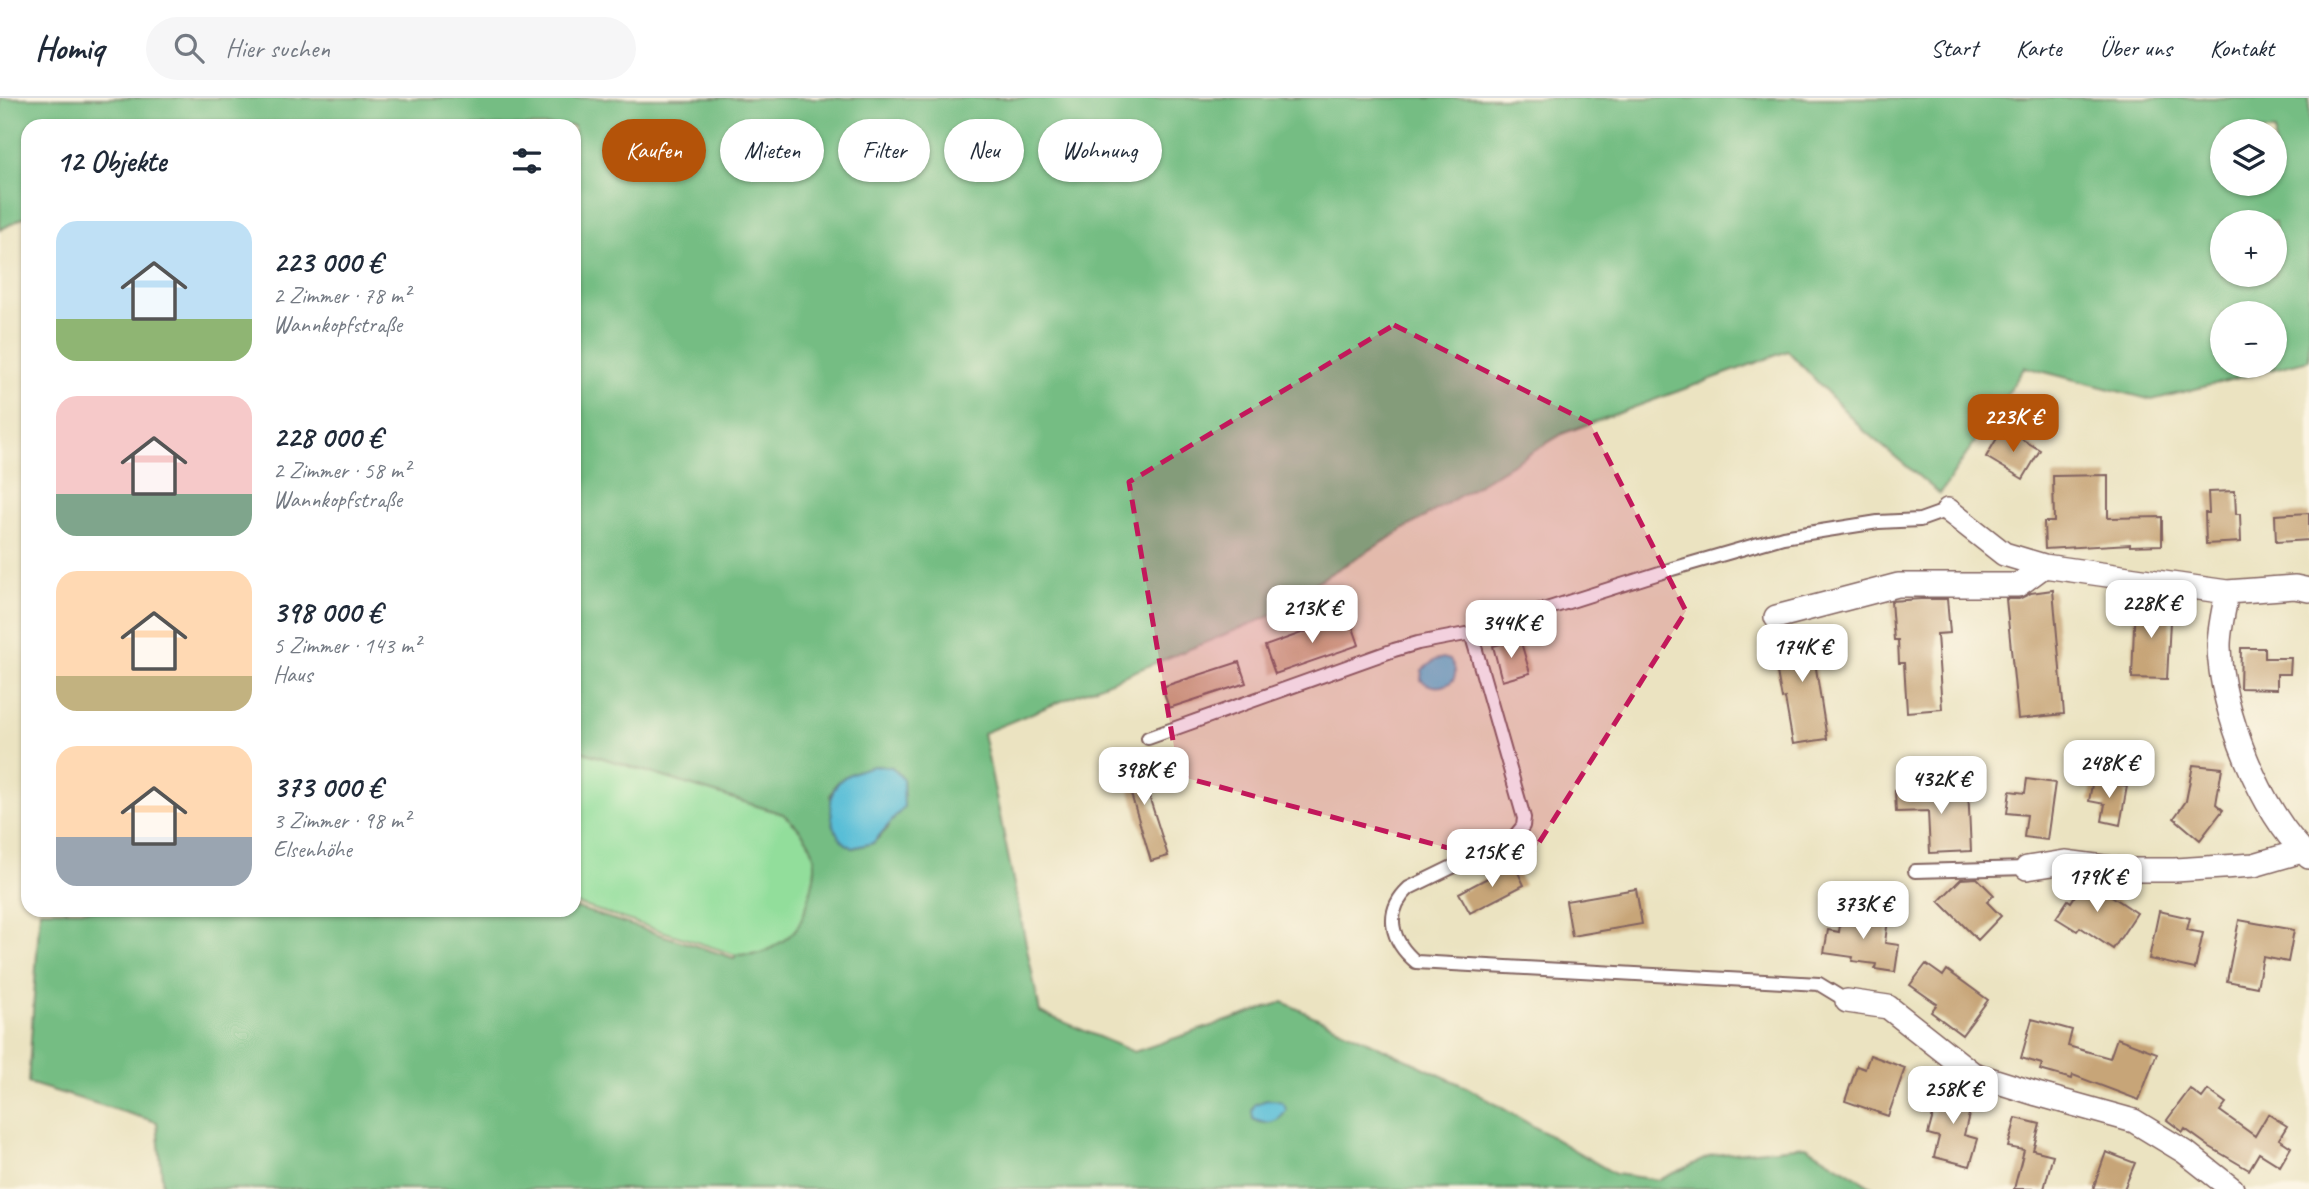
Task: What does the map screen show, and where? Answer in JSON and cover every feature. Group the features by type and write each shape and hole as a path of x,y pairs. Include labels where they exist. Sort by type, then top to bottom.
{"street":[{"path":"1948,510 2004,554 2044,566 2227,592 2295,587 2309,590"},
{"path":"1776,617 1898,585 2018,585 2044,566"},
{"path":"2027,868 2065,862 2126,870 2175,870 2254,865 2305,854 2257,785 2232,724 2223,688 2219,644 2227,592"},
{"path":"1847,1001 1888,1007 1973,1074 2134,1121 2185,1152 2232,1189"}],"lane":[{"path":"1148,738 1394,650 1471,633 1783,537 1878,522 1920,520 1948,510"},
{"path":"1471,633 1524,818 1523,826 1514,837 1409,888 1398,898 1391,918 1405,953 1416,962 1819,984 1847,1001"},
{"path":"1915,871 2027,868"}],"highlighted area":[{"path":"1394,325 1590,423 1686,611 1523,868 1179,776 1129,482"}],"green space":[{"path":"0,98 2309,98 2309,360 2287,366 2287,301 2210,301 2210,378 2238,378 2152,400 2025,367 1940,494 1862,429 1788,351 1564,433 1315,583 1320,596 983,733 1040,1012 1134,1052 1283,1002 1468,1088 1615,1174 1659,1180 1713,1155 1806,1146 1876,1189 163,1189 157,1122 28,1083 40,917 581,917 581,909 734,958 736,955 757,954 768,950 795,930 810,895 815,869 814,855 804,835 783,814 581,751 581,119 21,119 21,219 0,230","holes":["844,777 889,827 873,843 853,848 830,796 836,784"]},
{"path":"581,751 783,814 799,829 812,848 815,863 810,895 801,920 795,930 773,947 763,952 736,955 581,905"}],"water":[{"path":"1435,660 1450,660 1454,668 1453,680 1442,686 1435,686 1421,680 1422,670"},
{"path":"874,766 892,767 903,779 904,807 873,843 852,848 838,836 832,818 834,788 846,776"},
{"path":"1267,1100 1282,1103 1286,1111 1271,1122 1253,1119 1252,1110 1255,1104"}],"building":[{"path":"2003,428 2040,450 2023,479 1986,457"},
{"path":"2108,475 2108,518 2162,517 2162,545 2045,549 2044,522 2054,522 2053,476"},
{"path":"2235,491 2236,514 2240,514 2241,542 2206,544 2205,513 2209,513 2208,492"},
{"path":"2309,513 2309,540 2276,542 2275,515"},
{"path":"2053,590 2064,714 2018,719 2006,599 2019,599 2031,593"},
{"path":"1947,599 1950,633 1937,634 1942,709 1907,712 1904,663 1899,663 1898,640 1894,640 1891,601"},
{"path":"2135,601 2171,602 2167,679 2132,678"},
{"path":"1349,616 1359,645 1275,674 1265,646"},
{"path":"1823,631 1828,659 1815,662 1827,739 1793,744 1771,640"},
{"path":"1520,639 1530,673 1502,681 1493,646"},
{"path":"2241,648 2265,648 2265,658 2291,658 2290,674 2277,674 2277,689 2240,688"},
{"path":"1239,662 1246,683 1169,708 1162,687"},
{"path":"1135,752 1168,856 1151,861 1120,757"},
{"path":"2193,765 2222,768 2216,804 2223,810 2200,840 2174,818 2186,801"},
{"path":"2027,779 2055,783 2047,840 2024,837 2027,815 2007,813 2010,791 2025,793"},
{"path":"2093,779 2127,786 2120,825 2102,821 2105,804 2089,801"},
{"path":"1968,788 1971,851 1930,853 1928,811 1896,812 1895,791"},
{"path":"1514,864 1524,885 1470,913 1459,893"},
{"path":"1977,878 1994,895 1987,902 2001,916 1978,940 1939,901 1961,879"},
{"path":"2086,879 2137,913 2113,949 2080,927 2077,931 2056,918 2068,900 2071,902"},
{"path":"1636,889 1642,924 1572,936 1566,901"},
{"path":"2159,911 2190,918 2187,930 2203,933 2195,969 2149,959"},
{"path":"1842,912 1888,919 1885,943 1899,945 1895,972 1875,969 1876,964 1852,961 1853,957 1824,953 1828,930 1839,932"},
{"path":"2239,920 2294,930 2288,962 2263,957 2257,987 2227,981"},
{"path":"1926,964 1943,976 1947,970 1988,1000 1962,1035 1931,1012 1937,1004 1910,985"},
{"path":"2032,1019 2072,1030 2068,1046 2110,1058 2117,1038 2157,1053 2139,1100 2073,1075 2072,1079 2040,1070 2042,1064 2021,1058"},
{"path":"1870,1055 1905,1068 1888,1116 1845,1101 1857,1066 1865,1069"},
{"path":"1941,1085 1974,1094 1964,1135 1978,1139 1970,1166 1934,1157 1939,1137 1928,1134"},
{"path":"2190,1089 2202,1098 2208,1090 2226,1103 2220,1111 2255,1136 2268,1114 2287,1126 2279,1139 2291,1147 2280,1166 2259,1153 2249,1170 2167,1120"},
{"path":"2016,1118 2040,1124 2033,1150 2053,1155 2044,1189 2014,1189 2024,1150 2008,1147"},
{"path":"2106,1152 2135,1163 2124,1189 2093,1189"}]}
